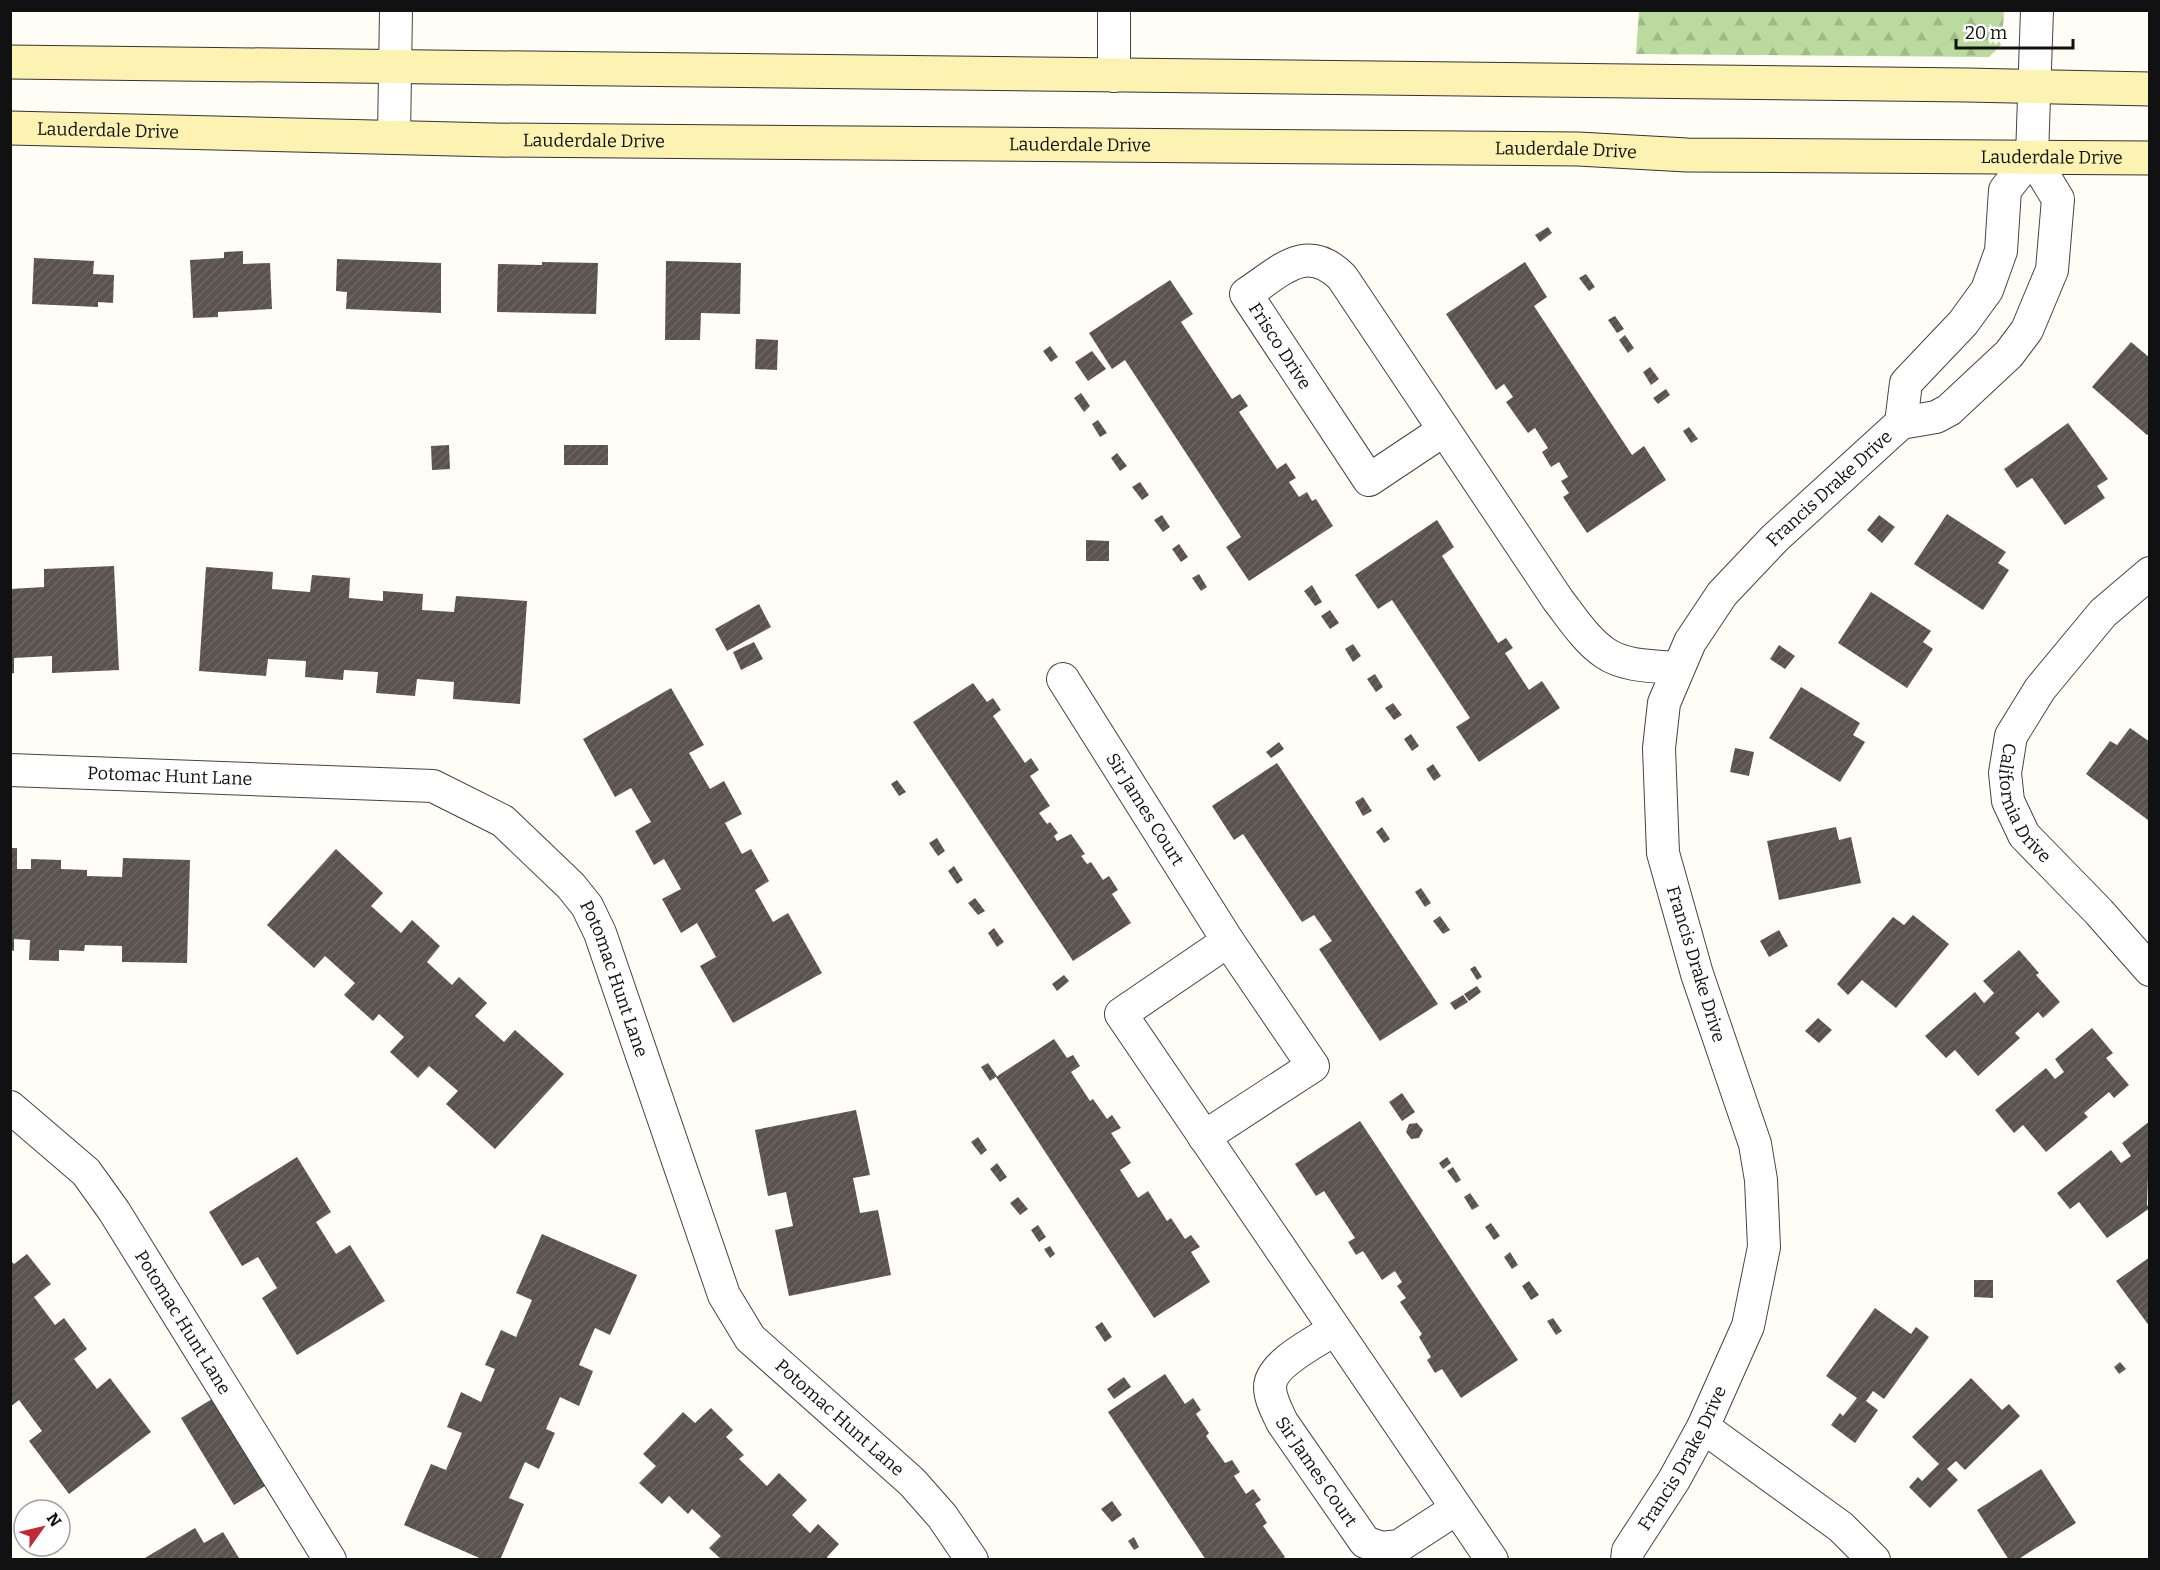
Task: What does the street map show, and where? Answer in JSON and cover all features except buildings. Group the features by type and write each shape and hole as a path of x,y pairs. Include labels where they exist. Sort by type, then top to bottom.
{"main road":[{"path":"10,62 2150,89"},
{"name":"Lauderdale Drive","path":"10,128 394,136 494,141 1578,149 1687,155 2150,158"}],"street":[{"path":"394,136 396,10"},
{"path":"1114,10 1114,76"},
{"path":"2032,156 2037,10"},
{"name":"Francis Drake Drive","path":"1626,1560 1628,1551 1674,1480 1703,1427 1748,1326 1764,1247 1764,1219 1755,1144 1697,974 1663,853 1659,748 1664,704 1690,642 1722,594 1775,538 1901,423 1936,417 1949,410 2009,354 2027,330 2052,270 2058,199 2032,156 2005,190 2001,251 1986,290 1963,323 1906,383 1901,423"},
{"name":"Frisco Drive","path":"1444,430 1369,480 1246,294 1295,261 1313,259 1330,266 1342,277 1558,600 1590,639 1606,654 1632,663 1678,668"},
{"name":"California Drive","path":"2150,573 2103,613 2040,689 2011,736 2005,773 2008,801 2024,835 2099,912 2150,970"},
{"name":"Sir James Court","path":"1063,679 1228,942 1313,1066 1204,1137"},
{"name":"Potomac Hunt Lane","path":"10,770 434,786 458,796 503,821 571,886 587,906 600,933 724,1295 750,1338 912,1482 942,1516 972,1560"},
{"path":"1228,942 1121,1014 1492,1560"},
{"name":"Potomac Hunt Lane","path":"10,1107 86,1172 114,1211 330,1560"},
{"name":"Sir James Court","path":"1334,1330 1284,1363 1274,1372 1270,1386 1273,1403 1282,1422 1351,1525 1365,1542 1382,1548 1399,1545 1456,1509"},
{"path":"1703,1427 1841,1527 1874,1560"}],"green space":[{"path":"1639,10 2004,11 2002,44 1989,57 1636,54"}]}
